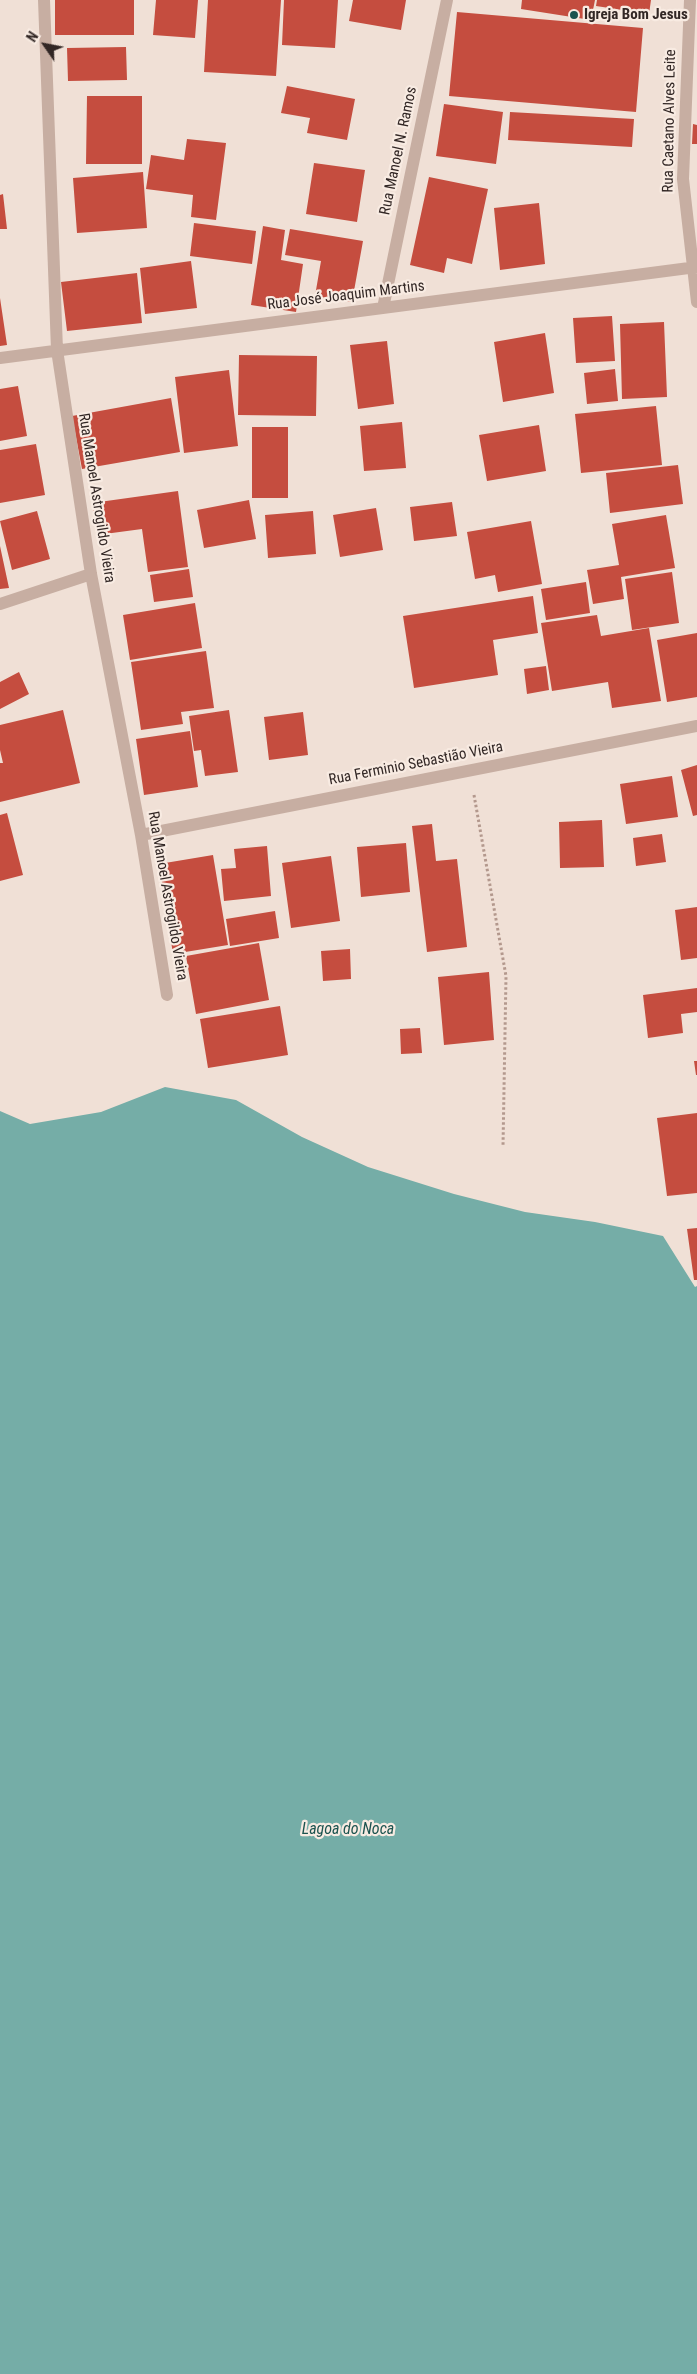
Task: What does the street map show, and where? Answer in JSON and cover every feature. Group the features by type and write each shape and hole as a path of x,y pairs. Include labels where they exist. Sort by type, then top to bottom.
{"street":[{"name":"Rua Manoel Astrogildo Vieira","path":"44,0 57,350 91,574 140,835 167,995"},
{"name":"Rua Manoel N. Ramos","path":"384,308 447,0"},
{"name":"Rua Caetano Alves Leite","path":"690,0 683,179 697,302"},
{"name":"Rua José Joaquim Martins","path":"0,358 694,267"},
{"path":"0,604 91,574"},
{"name":"Rua Ferminio Sebastião Vieira","path":"140,835 697,726"}],"path":[{"path":"470,770 506,976 503,1146"}],"water":[{"name":"Lagoa do Noca","path":"165,1087 236,1100 302,1137 368,1167 454,1194 525,1212 595,1222 663,1236 695,1287 697,1286 697,2374 0,2374 0,1111 30,1124 101,1112"}],"building":[{"path":"55,0 134,0 134,35 55,35"},
{"path":"156,0 198,0 195,38 153,35"},
{"path":"208,0 281,0 276,76 204,72"},
{"path":"284,0 338,0 335,48 282,45"},
{"path":"353,0 406,0 401,30 349,21"},
{"name":"Igreja Bom Jesus","path":"522,0 595,0 591,20 521,9"},
{"path":"597,0 651,0 649,14 596,6"},
{"path":"457,12 643,28 636,112 449,96"},
{"path":"126,47 127,80 68,81 67,48"},
{"path":"287,86 355,99 347,140 307,133 310,118 281,113"},
{"path":"87,96 142,96 142,164 86,164"},
{"path":"444,104 503,112 496,164 436,156"},
{"path":"510,112 634,119 632,147 508,140"},
{"path":"693,124 697,125 697,144 692,144"},
{"path":"187,139 226,143 216,220 191,217 193,195 146,189 151,155 184,160"},
{"path":"314,163 365,170 357,222 306,214"},
{"path":"143,172 147,228 77,233 73,178"},
{"path":"429,177 488,189 472,264 447,258 444,273 410,265"},
{"path":"3,194 7,229 0,229 0,195"},
{"path":"539,203 545,264 500,270 494,208"},
{"path":"194,223 256,231 252,264 190,256"},
{"path":"263,226 285,230 281,260 303,264 296,312 251,305"},
{"path":"290,229 363,241 352,302 315,296 321,261 285,255"},
{"path":"191,261 197,308 145,314 140,268"},
{"path":"137,273 142,323 67,331 61,282"},
{"path":"0,298 7,345 0,346"},
{"path":"612,316 615,361 576,363 573,318"},
{"path":"664,322 667,397 622,399 620,324"},
{"path":"545,333 554,393 503,402 494,342"},
{"path":"387,341 394,404 358,409 350,345"},
{"path":"239,355 317,356 316,416 238,415"},
{"path":"615,369 618,401 587,404 584,373"},
{"path":"229,370 238,446 184,453 175,377"},
{"path":"18,386 27,436 0,441 0,389"},
{"path":"171,398 180,452 82,469 72,416"},
{"path":"656,406 662,465 581,473 575,414"},
{"path":"402,422 406,468 364,471 360,426"},
{"path":"539,425 546,471 487,481 479,435"},
{"path":"252,427 288,427 288,498 252,498"},
{"path":"36,444 45,495 0,503 0,450"},
{"path":"678,465 683,504 610,513 606,473"},
{"path":"178,491 188,567 148,572 142,529 97,535 92,503"},
{"path":"249,500 256,539 204,548 197,510"},
{"path":"452,502 457,536 414,541 410,507"},
{"path":"376,508 383,550 340,557 333,515"},
{"path":"37,511 50,559 12,570 0,521"},
{"path":"313,511 316,554 268,558 265,515"},
{"path":"666,515 675,568 621,577 624,599 593,604 587,570 619,565 612,524"},
{"path":"531,521 542,584 498,592 495,575 475,579 467,532"},
{"path":"0,546 9,588 0,589"},
{"path":"189,569 193,597 154,602 150,575"},
{"path":"672,572 679,623 632,630 625,579"},
{"path":"586,582 590,613 546,620 541,589"},
{"path":"533,596 538,633 493,640 498,675 414,688 403,616"},
{"path":"195,603 202,648 130,660 123,615"},
{"path":"597,615 601,636 649,628 661,701 612,708 608,682 552,691 541,623"},
{"path":"697,633 697,697 667,702 657,640"},
{"path":"206,651 214,708 181,712 183,724 141,730 131,662"},
{"path":"546,666 549,690 527,694 524,669"},
{"path":"19,672 29,694 0,709 0,682"},
{"path":"63,710 80,783 0,802 0,763 3,763 0,750 0,725"},
{"path":"229,710 238,772 205,776 201,750 194,751 189,716"},
{"path":"303,712 308,755 269,760 264,717"},
{"path":"190,731 198,787 144,795 136,739"},
{"path":"697,765 697,815 693,816 681,770"},
{"path":"672,776 678,817 626,824 620,784"},
{"path":"7,813 23,875 0,881 0,815"},
{"path":"602,820 604,867 560,868 559,822"},
{"path":"432,824 436,861 457,859 467,947 427,952 412,826"},
{"path":"662,834 666,862 636,866 633,838"},
{"path":"406,843 410,892 361,897 357,847"},
{"path":"267,846 271,896 224,901 221,869 236,868 234,849"},
{"path":"213,855 228,945 173,954 159,864"},
{"path":"331,856 340,921 291,928 282,863"},
{"path":"697,907 697,958 681,960 675,910"},
{"path":"275,911 279,938 230,946 226,919"},
{"path":"259,943 269,1000 196,1014 186,956"},
{"path":"350,949 351,979 323,981 321,951"},
{"path":"489,972 494,1040 444,1045 438,977"},
{"path":"697,988 697,1012 681,1014 683,1033 648,1038 643,995"},
{"path":"280,1006 288,1055 208,1068 200,1019"},
{"path":"420,1028 422,1053 401,1054 400,1029"},
{"path":"694,1061 697,1061 697,1075 696,1075"},
{"path":"697,1113 697,1193 667,1196 657,1118"},
{"path":"697,1228 697,1280 694,1280 687,1229"}],"place":[{"name":"Igreja Bom Jesus","path":"574,15"}]}
